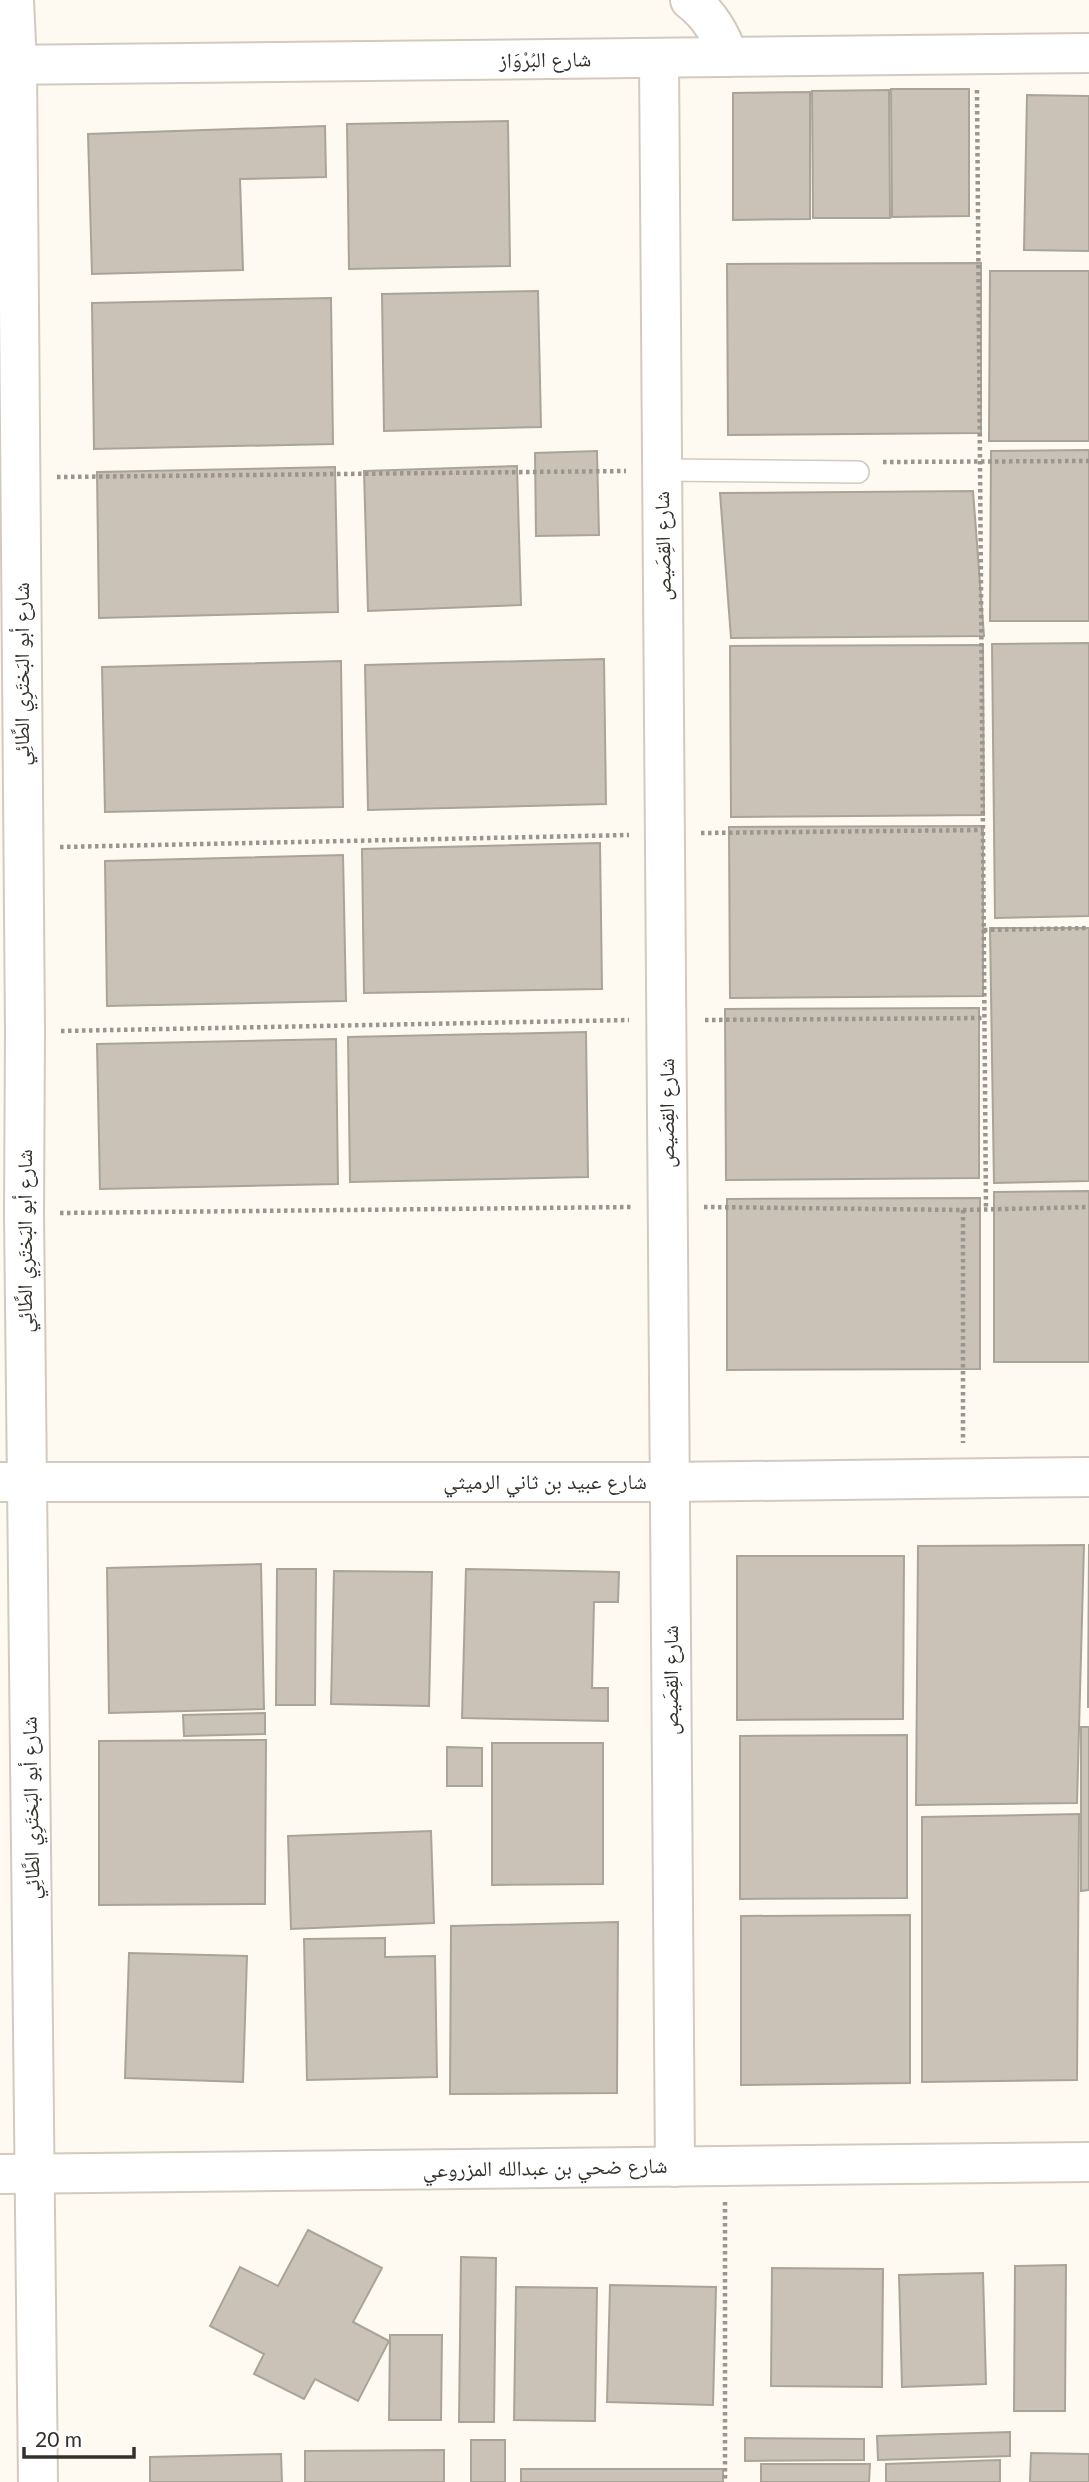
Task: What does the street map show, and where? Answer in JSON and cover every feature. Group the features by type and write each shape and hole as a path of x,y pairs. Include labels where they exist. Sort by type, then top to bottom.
{"street":[{"name":"شارع أبو البَختَرِي الطَّائِي","path":"14,0 8,65 20,477 25,1032 24,1213 14,1482 17,2174 38,2482"},
{"path":"690,0 715,25 729,57"},
{"name":"شارع البُرْوَاز","path":"8,65 1089,53"},
{"name":"شارع القِصَيص","path":"659,59 675,2167"},
{"name":"شارع عبيد بن ثاني الرميثي","path":"14,1482 670,1482 1089,1477"},
{"name":"شارع ضحي بن عبدالله المزروعي","path":"17,2174 1089,2162"}],"lane":[{"path":"662,470 858,472"}],"path":[{"path":"976,54 986,1209"},
{"path":"858,472 857,462 1089,461"},
{"path":"20,477 662,470"},
{"path":"23,850 52,847 665,834 982,830"},
{"path":"984,930 1089,928"},
{"path":"25,1032 666,1020 984,1018"},
{"path":"24,1213 668,1207 963,1210 1089,1207"},
{"path":"963,1210 963,1478"},
{"path":"724,2166 725,2482"}],"building":[{"path":"891,89 969,89 969,216 892,217"},
{"path":"889,90 890,218 813,218 812,91"},
{"path":"810,92 810,219 733,220 733,93"},
{"path":"1027,95 1089,96 1089,251 1024,250"},
{"path":"508,121 510,266 349,269 347,124"},
{"path":"325,126 326,177 240,179 243,270 92,274 88,134"},
{"path":"981,263 981,433 728,435 727,264"},
{"path":"990,271 1089,271 1089,441 989,441"},
{"path":"538,291 541,427 384,431 382,294"},
{"path":"331,298 333,444 94,449 92,303"},
{"path":"1089,450 1089,621 990,621 991,451"},
{"path":"597,451 599,535 536,536 535,453"},
{"path":"517,466 521,605 368,611 364,471"},
{"path":"335,467 338,612 99,618 97,472"},
{"path":"973,491 984,636 731,638 720,493"},
{"path":"1089,643 1089,916 995,918 992,644"},
{"path":"983,645 984,815 731,817 730,646"},
{"path":"604,659 606,804 368,810 365,665"},
{"path":"341,661 343,807 105,812 102,667"},
{"path":"983,826 983,996 730,998 729,827"},
{"path":"600,843 602,989 364,993 362,849"},
{"path":"343,855 346,1001 107,1006 105,861"},
{"path":"990,928 1089,928 1089,1181 994,1183"},
{"path":"979,1008 979,1178 726,1180 725,1009"},
{"path":"586,1032 588,1177 350,1182 348,1037"},
{"path":"336,1039 338,1184 100,1189 97,1044"},
{"path":"1089,1191 1089,1362 994,1362 994,1192"},
{"path":"980,1198 980,1369 727,1370 727,1199"},
{"path":"1089,1544 1089,1707 1088,1707"},
{"path":"1084,1545 1077,1803 916,1805 918,1546"},
{"path":"737,1556 904,1556 903,1719 737,1720"},
{"path":"261,1564 264,1709 109,1713 107,1568"},
{"path":"277,1569 316,1569 315,1705 276,1705"},
{"path":"466,1569 619,1572 618,1602 594,1602 592,1688 608,1688 608,1721 462,1718"},
{"path":"334,1571 432,1572 429,1706 331,1704"},
{"path":"265,1713 265,1734 184,1736 183,1715"},
{"path":"1081,1727 1089,1727 1089,1890 1081,1891"},
{"path":"907,1735 907,1898 740,1899 740,1736"},
{"path":"266,1740 265,1904 99,1905 99,1741"},
{"path":"492,1743 603,1743 603,1884 492,1885"},
{"path":"447,1747 482,1748 482,1786 447,1786"},
{"path":"1079,1814 1077,2080 922,2082 922,1817"},
{"path":"431,1831 434,1923 291,1929 288,1836"},
{"path":"910,1915 910,2083 741,2085 741,1916"},
{"path":"618,1922 617,2093 450,2094 451,1926"},
{"path":"385,1938 385,1957 435,1956 437,2077 307,2080 304,1939"},
{"path":"129,1953 247,1956 243,2082 125,2078"},
{"path":"308,2230 382,2268 353,2322 389,2341 358,2401 315,2379 304,2399 254,2374 264,2354 210,2326 240,2267 278,2286"},
{"path":"461,2257 496,2258 494,2422 459,2422"},
{"path":"1066,2265 1065,2411 1014,2411 1015,2266"},
{"path":"772,2268 883,2269 882,2387 771,2386"},
{"path":"983,2273 986,2384 902,2387 899,2275"},
{"path":"610,2285 716,2287 713,2405 607,2402"},
{"path":"516,2287 597,2288 595,2421 514,2420"},
{"path":"390,2335 442,2335 441,2420 389,2420"},
{"path":"1010,2432 1010,2456 878,2460 877,2436"},
{"path":"745,2438 864,2439 864,2460 745,2461"},
{"path":"471,2440 505,2440 505,2482 471,2482"},
{"path":"444,2450 444,2482 305,2482 305,2451"},
{"path":"1031,2453 1089,2454 1089,2482 1030,2482"},
{"path":"281,2454 282,2482 150,2482 150,2457"},
{"path":"1000,2460 1000,2482 886,2482 886,2464"},
{"path":"761,2464 870,2464 869,2482 761,2482"},
{"path":"521,2469 723,2469 723,2482 521,2482"}]}
